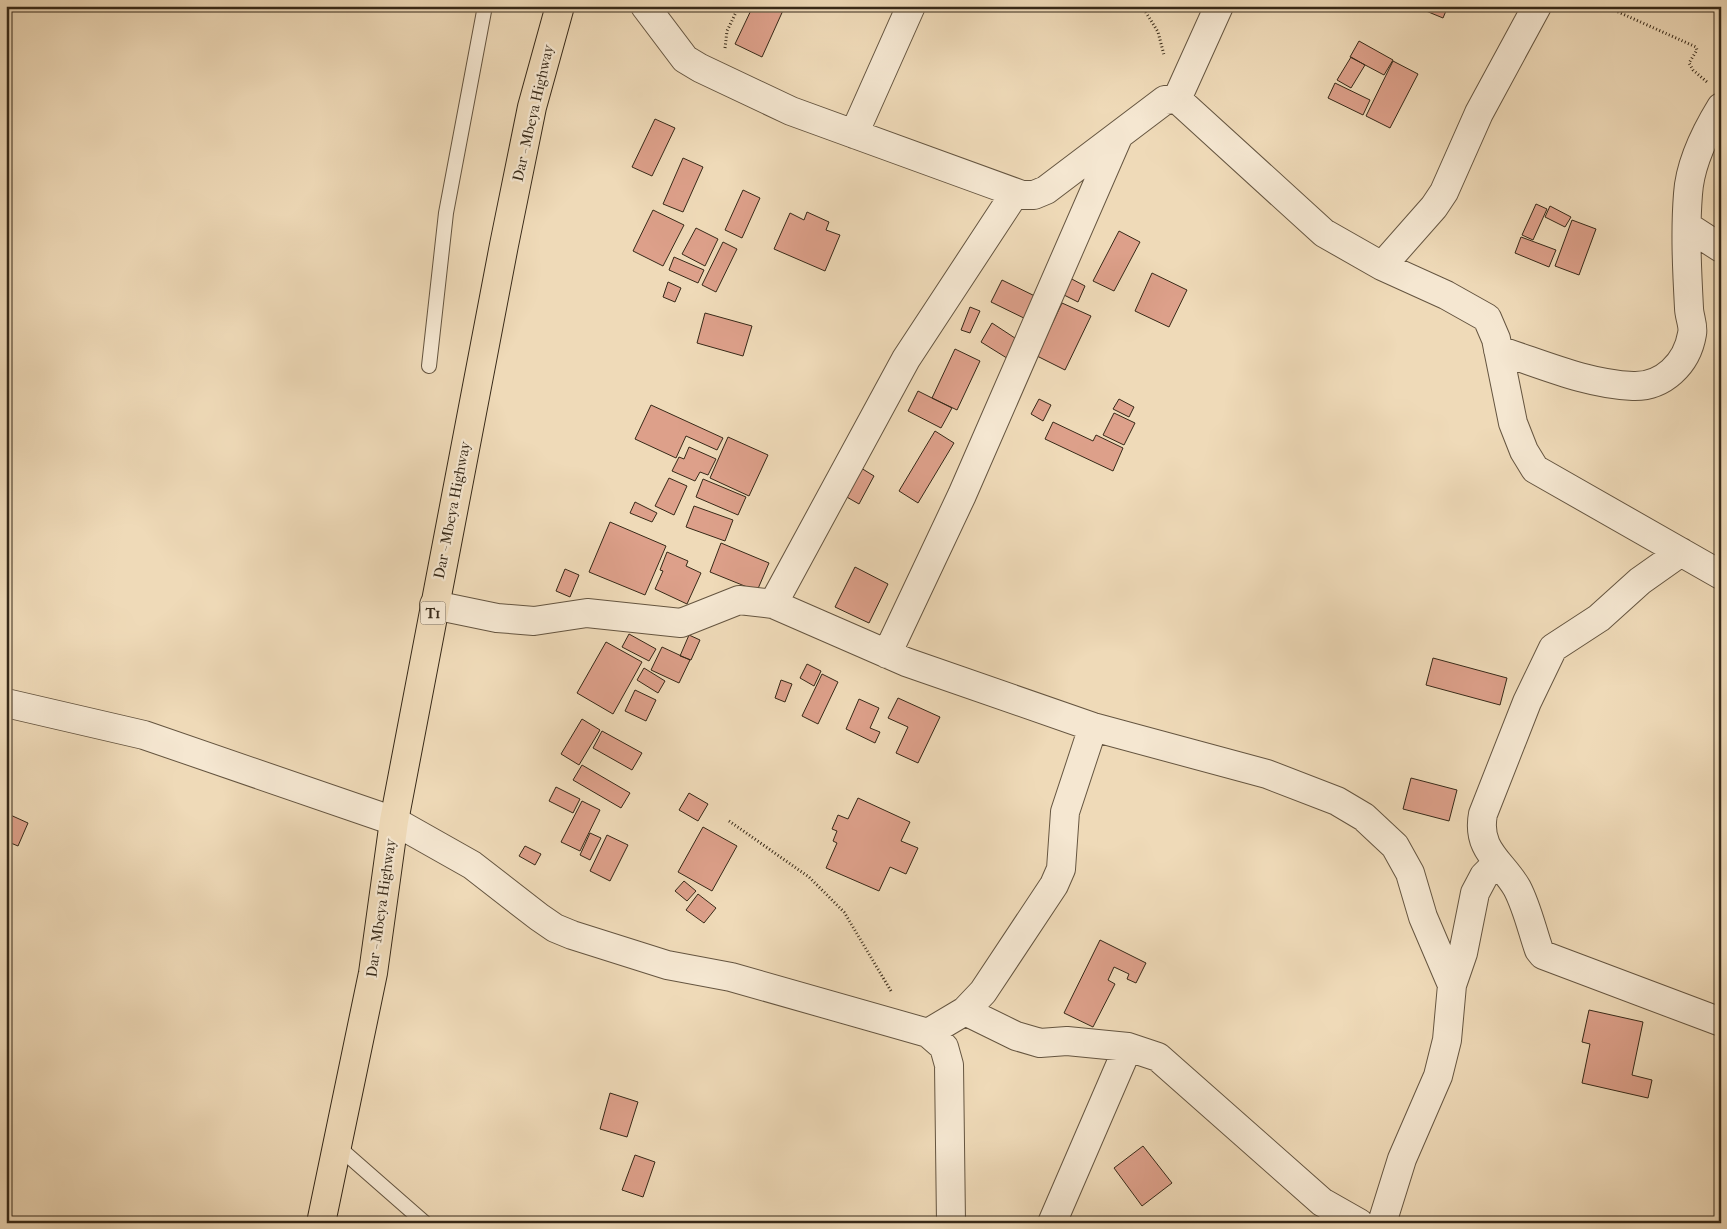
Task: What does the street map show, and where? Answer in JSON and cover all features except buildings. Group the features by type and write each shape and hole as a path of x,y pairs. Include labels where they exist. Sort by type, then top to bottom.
{"highway":[{"name":"Dar - Mbeya Highway","path":"321,1223 373,974 394,821 434,605 532,107 560,6"}],"street":[{"path":"645,6 685,59 722,79 791,111 1015,193 1034,195 1046,190 1165,100 1177,99 1309,222 1324,233 1382,266 1446,295 1487,318 1492,326 1498,350 1512,423 1524,451 1535,469 1721,575"},
{"path":"854,134 911,6"},
{"path":"1177,99 1219,6"},
{"path":"1382,266 1434,207 1444,192 1479,113 1537,6"},
{"path":"1498,350 1592,381 1634,386 1663,380 1678,367 1688,350 1693,332 1689,310 1687,226 1690,177 1708,128 1716,96"},
{"path":"888,654 962,495 1118,135"},
{"path":"773,604 906,359 1015,193"},
{"path":"1687,226 1721,248"},
{"path":"1681,552 1640,582 1599,618 1565,638 1547,656 1483,814 1482,837 1496,864 1518,890 1539,950 1546,957 1721,1022"},
{"path":"434,605 497,618 534,622 588,613 682,623 739,600 773,604 906,662 1093,727 1267,774 1337,801 1364,817 1394,846 1410,873 1422,917 1452,985"},
{"path":"6,704 144,734 394,821 472,865 539,917 564,931 667,965 731,977 922,1031 944,1047 949,1065 951,1223"},
{"path":"922,1031 965,1011 984,992 1054,886 1061,869 1065,812 1093,727"},
{"path":"1382,1223 1402,1159 1438,1076 1447,1040 1452,985 1463,953 1475,893 1484,876 1496,864"},
{"path":"965,1011 1016,1036 1040,1043 1068,1041 1128,1047 1158,1057 1322,1202 1359,1223"},
{"path":"1052,1223 1128,1047"}],"lane":[{"path":"429,366 446,213 485,6"},
{"path":"336,1145 425,1223"}],"path":[{"path":"722,79 728,31 739,6"},
{"path":"1142,6 1158,32 1165,57"},
{"path":"1605,6 1696,47 1697,50 1689,63 1716,96"},
{"path":"729,821 809,877 844,912 922,1031"}]}
